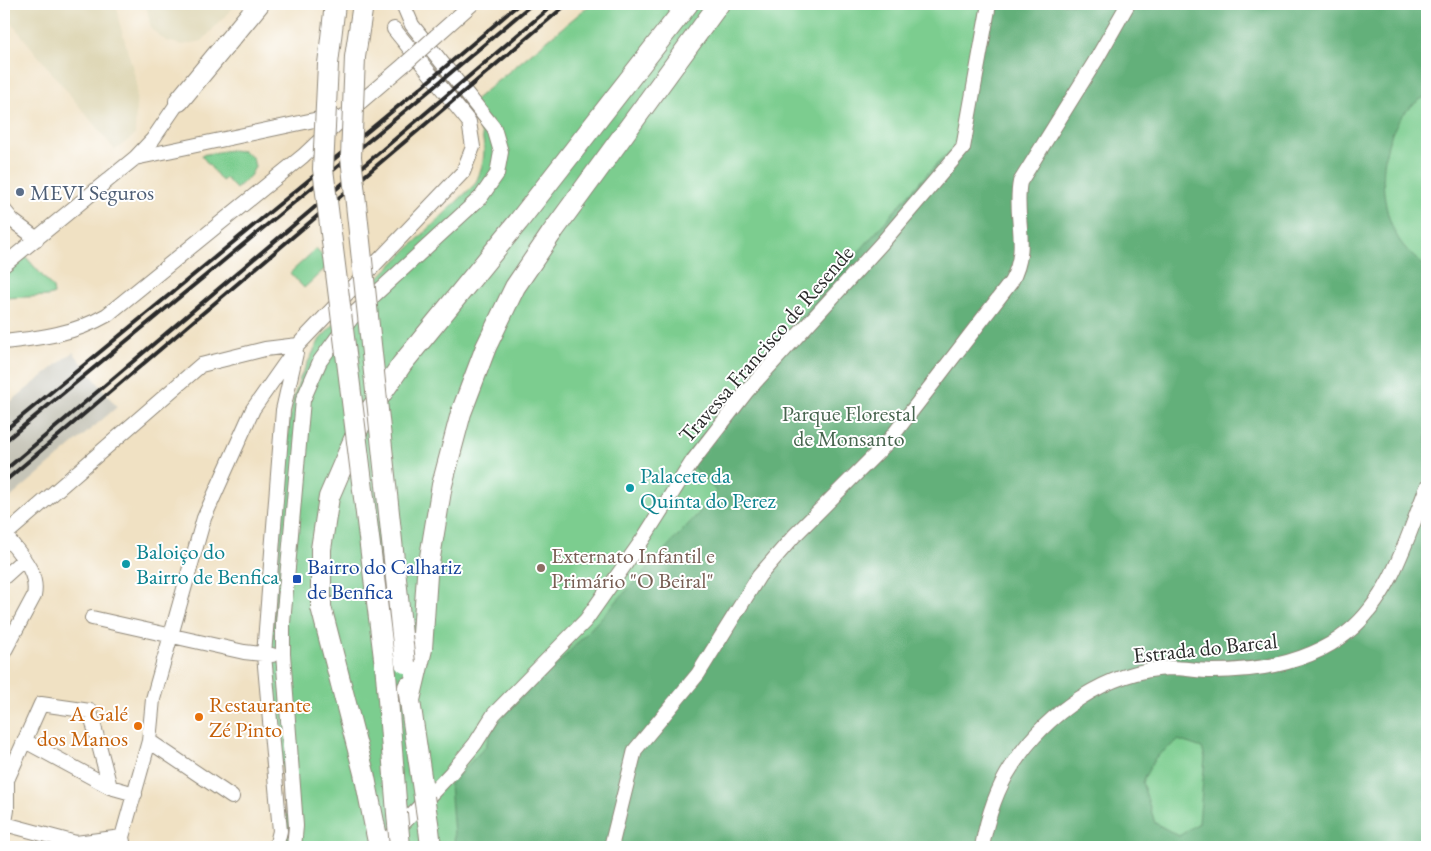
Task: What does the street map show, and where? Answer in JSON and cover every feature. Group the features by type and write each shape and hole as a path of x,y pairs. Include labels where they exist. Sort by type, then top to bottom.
{"highway":[{"path":"179,100 259,4"},
{"path":"335,4 328,64 323,169 386,674 400,847"},
{"path":"363,4 355,57 351,157 405,662 430,838"},
{"path":"379,843 364,773 321,607 321,549 329,497 360,425 402,364 518,222 688,4"},
{"path":"410,700 422,649 427,575 442,485 461,414 486,347 516,287 551,234 719,4"}],"street":[{"path":"294,847 296,826 283,654 283,623 303,400 320,361 356,312 481,198 497,174 501,152 494,128 412,25 403,4"},
{"path":"4,342 58,336 92,324 121,305 303,156 357,105 472,4"},
{"name":"Travessa Francisco de Resende","path":"379,843 451,774 475,744 494,714 586,620 644,539 692,462 746,391 882,243 963,148 990,4"},
{"path":"611,847 635,750 698,674 759,576 794,536 887,443 1011,282 1019,268 1021,252 1021,220 1017,196 1020,182 1096,60 1128,4"},
{"path":"110,788 90,711 41,704 7,780 7,810 4,826 76,843 123,842 149,741 153,699 169,635 204,518 253,409 298,345 463,172 473,147 469,122 394,29"},
{"path":"4,265 135,158 152,139 179,100"},
{"path":"135,158 320,120 357,105"},
{"path":"4,210 13,221 37,239"},
{"path":"4,652 34,596 35,583 24,559 4,536 201,365 265,349 298,345"},
{"path":"276,847 280,831 264,655 283,410 298,345"},
{"name":"Estrada do Barcal","path":"982,847 987,822 1011,766 1033,738 1052,719 1096,689 1145,672 1170,668 1232,670 1288,661 1309,655 1332,643 1349,631 1376,600 1393,574 1427,487"},
{"path":"4,577 24,559"},
{"path":"92,618 264,655 283,654"},
{"path":"25,741 110,788 134,794"},
{"path":"149,741 232,797"},
{"path":"296,826 305,847"}],"shaded area":[{"path":"4,4 117,4 119,21 137,83 135,135 115,150 4,14"},
{"path":"146,4 236,4 202,41 183,45 166,41 151,29"},
{"path":"73,352 117,407 4,503 4,391 10,399 7,401 9,403"}],"green space":[{"name":"Parque Florestal de Monsanto","path":"591,4 1427,4 1427,847 284,847 287,831 287,807 277,724 271,643 289,423 293,400 300,378 320,339 384,272 475,184 482,164 484,144 478,125 466,107"},
{"name":"Parque Florestal de Monsanto","path":"981,4 1427,4 1427,96 1411,107 1398,122 1390,140 1383,180 1385,201 1390,221 1398,238 1408,251 1427,268 1427,847 455,847 450,784 486,746 491,731 498,722 547,670 555,667 712,499 716,491 685,458 743,384 927,174 956,145","holes":["1178,740 1202,748 1205,758 1199,823 1179,836 1155,823 1142,782 1155,758"]},
{"path":"230,150 243,151 253,158 255,167 250,176 236,189 226,178 222,181 201,155"},
{"path":"316,249 330,264 304,288 290,273"},
{"path":"26,257 53,288 54,294 49,296 4,298 4,276"}],"railway":[{"path":"4,431 424,85 519,4"},
{"path":"4,442 532,4"},
{"path":"4,471 554,4"},
{"path":"4,482 567,4"}],"place":[{"name":"MEVI Seguros","path":"20,192"},
{"name":"Palacete da Quinta do Perez","path":"630,488"},
{"name":"Baloiço do Bairro de Benfica","path":"126,564"},
{"name":"Externato Infantil e Primário \"O Beiral\"","path":"541,568"},
{"name":"Bairro do Calhariz de Benfica","path":"297,579"},
{"name":"Restaurante Zé Pinto","path":"199,717"},
{"name":"A Galé dos Manos","path":"138,726"}]}
